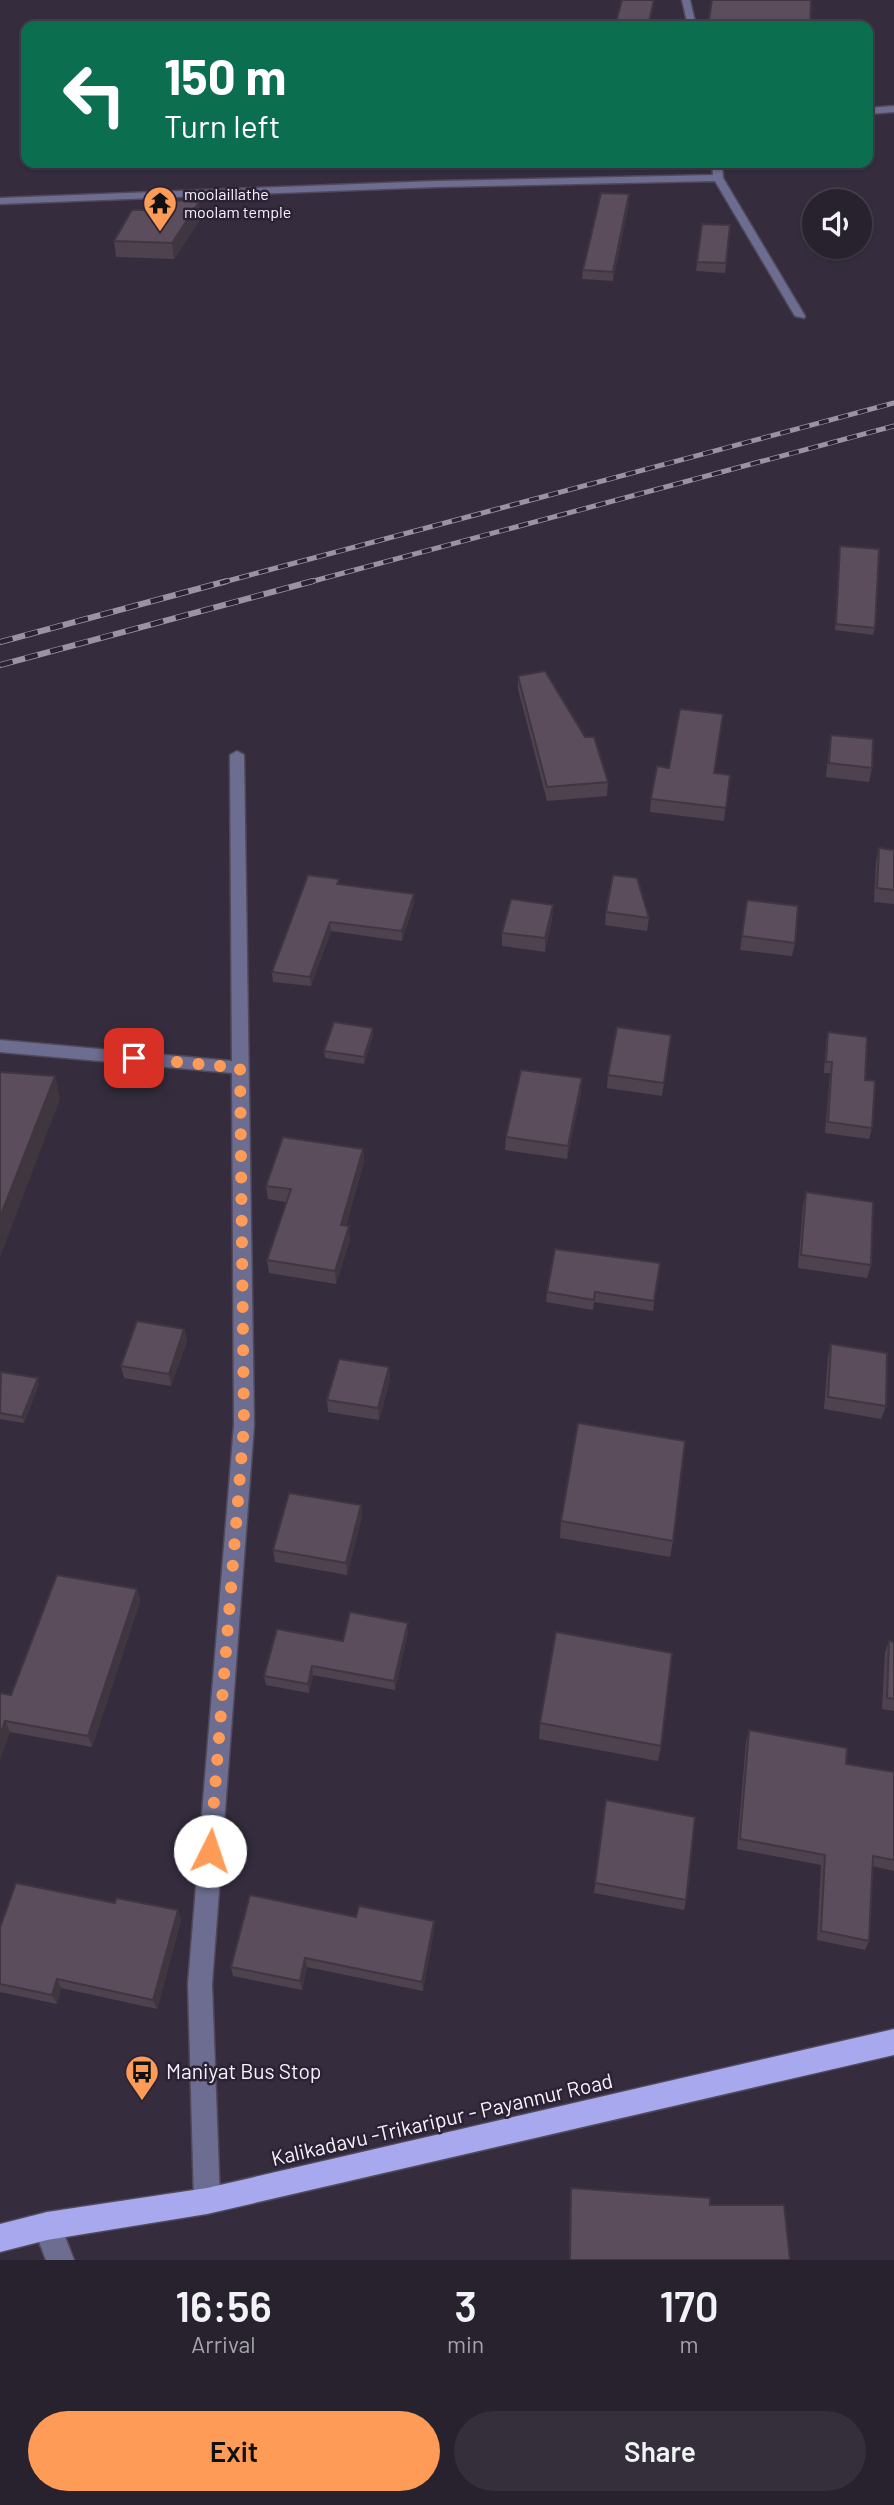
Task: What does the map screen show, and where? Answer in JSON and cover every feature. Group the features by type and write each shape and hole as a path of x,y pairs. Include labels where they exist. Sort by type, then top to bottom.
{"main road":[{"name":"Kalikadavu -Trikaripur - Payannur Road","path":"0,2238 47,2226 207,2201 894,2042"}],"street":[{"path":"686,0 691,21"},
{"path":"873,111 894,109"},
{"path":"717,168 718,177 800,316"},
{"path":"0,201 424,184 718,177"},
{"path":"207,2201 200,1984 244,1425 237,755"},
{"path":"0,1046 240,1068"},
{"path":"47,2226 60,2260"}],"building":[{"path":"622,0 654,0 649,21 616,21"},
{"path":"712,0 811,0 810,21 709,21"},
{"path":"601,193 629,194 613,272 583,270"},
{"path":"162,199 199,202 172,243 114,241 132,210 153,210"},
{"path":"702,224 730,225 726,263 697,262"},
{"path":"840,546 879,549 875,628 836,624"},
{"path":"545,671 585,737 594,737 608,782 547,787 518,676"},
{"path":"680,709 723,714 714,773 730,775 726,808 651,799 657,766 669,768"},
{"path":"831,735 873,739 872,768 829,763"},
{"path":"879,848 894,850 894,890 877,888"},
{"path":"308,875 339,879 337,884 414,894 402,931 330,922 310,977 272,972"},
{"path":"613,875 637,878 649,918 606,912"},
{"path":"511,899 553,905 545,938 502,933"},
{"path":"747,900 798,906 795,943 742,936"},
{"path":"334,1022 373,1028 364,1057 324,1051"},
{"path":"617,1027 671,1035 664,1083 608,1075"},
{"path":"828,1032 867,1037 865,1080 875,1081 872,1128 828,1122 832,1062 826,1062"},
{"path":"521,1070 582,1078 568,1146 506,1137"},
{"path":"0,1072 55,1076 0,1217"},
{"path":"283,1137 363,1149 341,1225 349,1226 335,1271 267,1260 291,1189 266,1186"},
{"path":"806,1192 873,1202 871,1265 801,1255"},
{"path":"555,1249 660,1263 654,1301 595,1292 594,1300 547,1292"},
{"path":"137,1321 184,1329 169,1374 121,1366"},
{"path":"831,1344 887,1353 886,1406 828,1397"},
{"path":"339,1359 389,1367 378,1408 327,1400"},
{"path":"1,1372 38,1378 22,1417 0,1413"},
{"path":"578,1423 685,1441 673,1541 561,1521"},
{"path":"289,1493 361,1505 346,1563 273,1550"},
{"path":"57,1575 137,1589 88,1736 5,1721 0,1736 0,1693 11,1695"},
{"path":"350,1612 408,1623 394,1681 312,1666 308,1684 264,1676 277,1629 343,1641"},
{"path":"556,1632 672,1653 661,1746 540,1723"},
{"path":"889,1641 894,1642 894,1699 887,1698"},
{"path":"749,1730 847,1748 846,1764 894,1772 894,1860 873,1856 869,1941 821,1931 825,1855 740,1839"},
{"path":"606,1800 695,1817 686,1900 595,1883"},
{"path":"16,1883 115,1903 116,1898 178,1910 153,2000 57,1979 52,1995 0,1984 0,1924"},
{"path":"250,1895 356,1917 359,1906 434,1921 422,1982 305,1958 300,1981 231,1967"},
{"path":"571,2188 710,2198 710,2205 784,2205 790,2260 570,2260"}],"railway":[{"path":"220,583 894,403"},
{"path":"306,583 894,426"},
{"path":"0,642 227,581"},
{"path":"0,665 313,581"}],"place":[{"name":"moolaillathe moolam temple","path":"160,233"},
{"name":"Maniyat Bus Stop","path":"142,2102"}],"route":[{"path":"134,1058 240,1068 244,1425 210,1851"}]}
